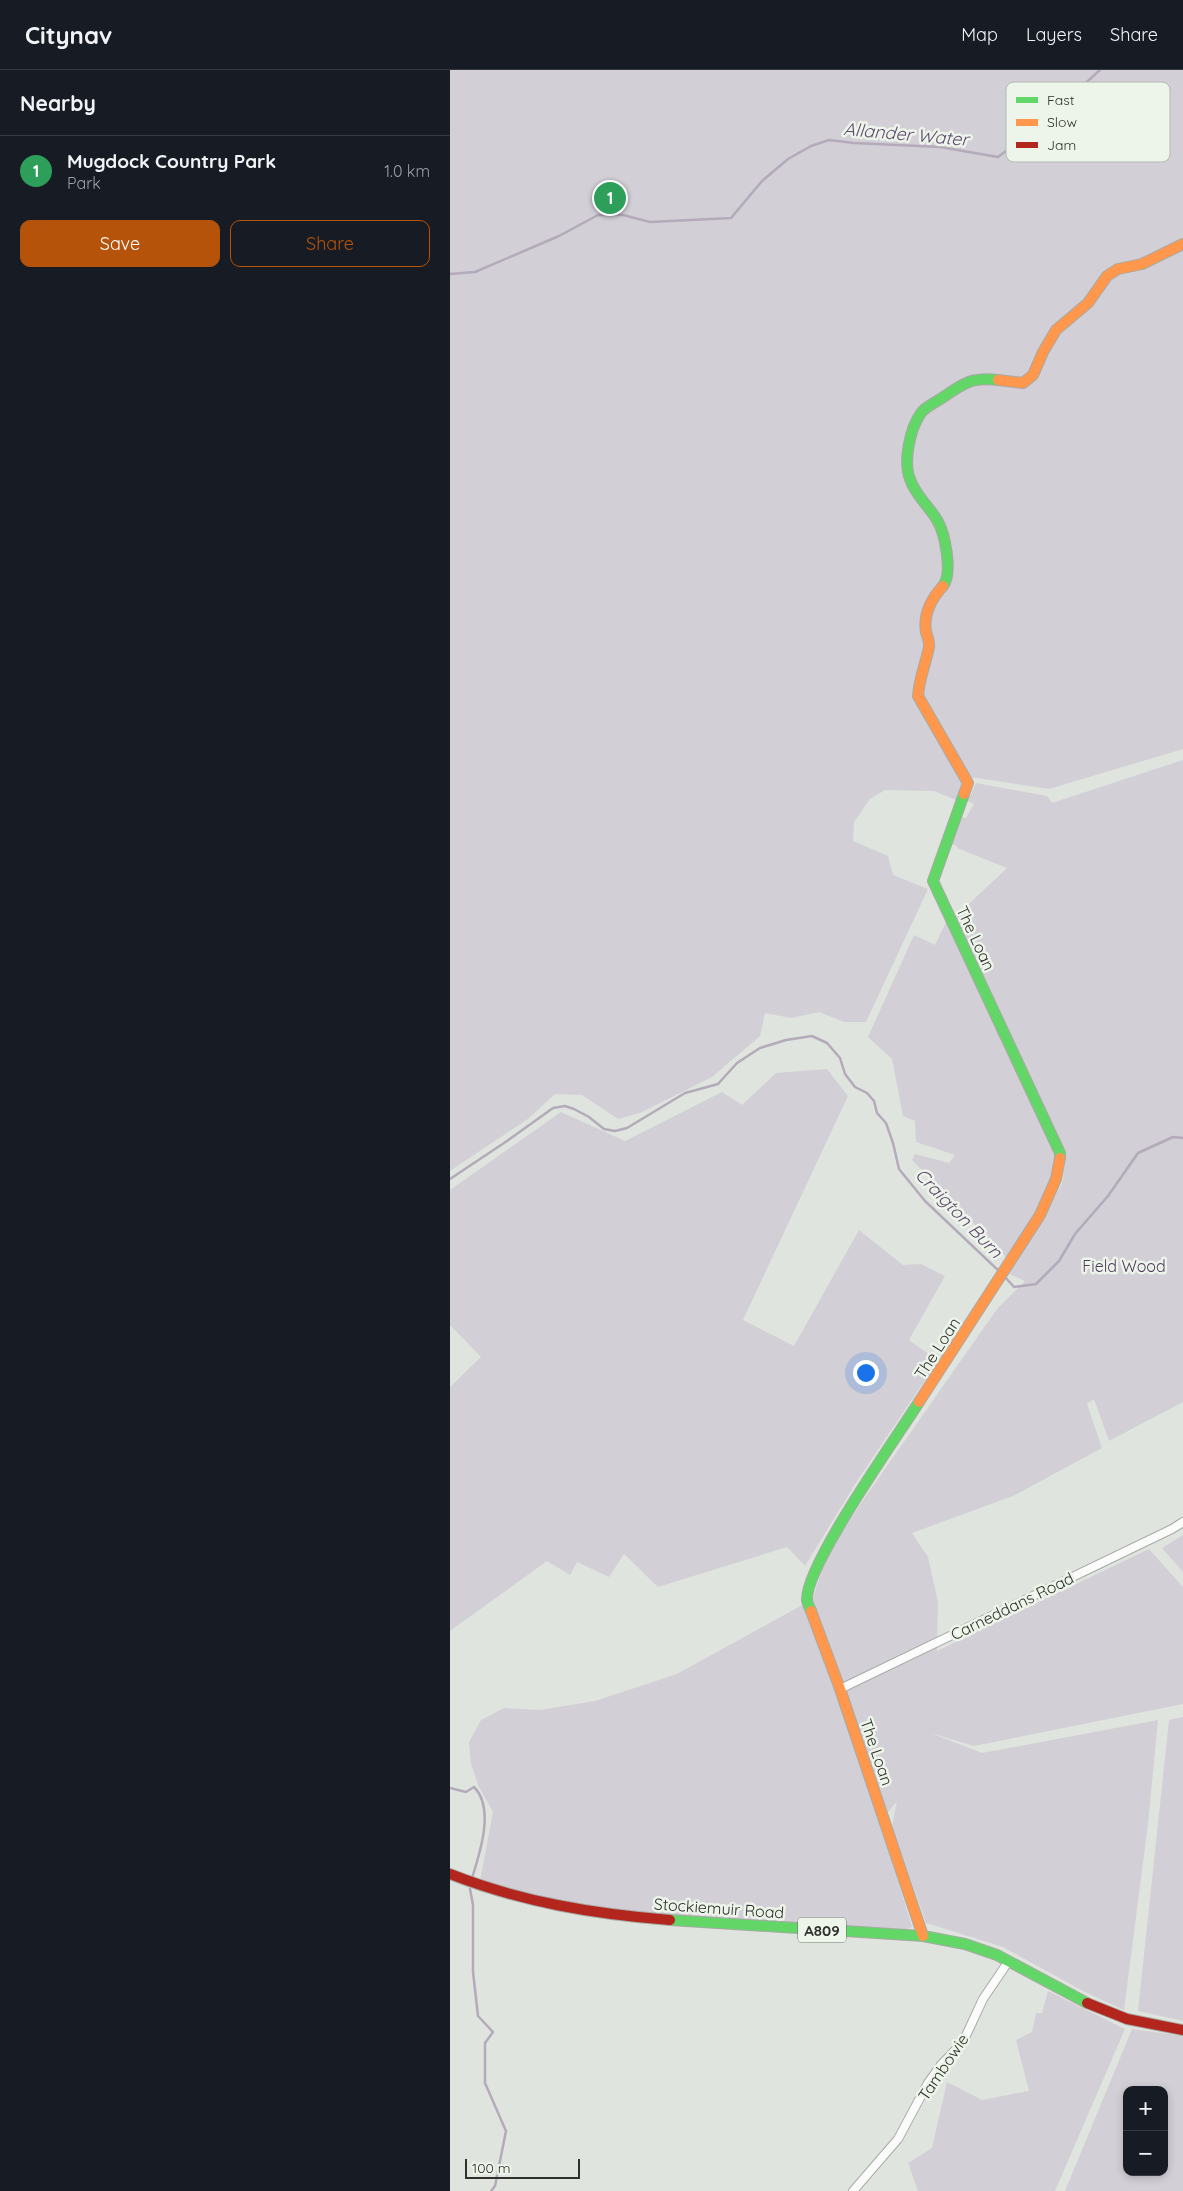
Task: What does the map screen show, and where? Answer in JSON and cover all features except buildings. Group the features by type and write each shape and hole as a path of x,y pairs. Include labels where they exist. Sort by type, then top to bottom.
{"street":[{"name":"The Loan","path":"923,1936 840,1689 807,1600 812,1578 841,1522 1002,1275 1046,1203 1060,1171 1060,1153 933,881 968,783 918,696 919,684 930,644 926,632 926,618 932,598 945,583 948,570 947,554 938,521 917,493 909,478 907,454 910,440 921,412 964,383 980,378 1023,383 1033,375 1043,352 1056,330 1088,303 1107,276 1118,269 1142,264 1183,244"},
{"name":"Carneddans Road","path":"840,1689 1165,1533 1183,1522"},
{"name":"Stockiemuir Road","path":"450,1874 479,1887 583,1911 684,1921 923,1936 979,1948 1120,2017 1150,2025 1183,2030"},
{"name":"Tambowie","path":"853,2191 898,2139 928,2083 963,2042 983,1999 1008,1962"}],"green space":[{"path":"450,70 1183,70 1183,749 1049,789 970,777 933,719 920,689 935,648 930,637 926,644 912,694 964,784 958,801 934,791 885,790 870,799 854,822 853,841 888,856 893,875 928,889 866,1022 844,1022 819,1012 791,1018 765,1013 760,1036 712,1077 640,1113 618,1119 582,1095 555,1094 528,1119 450,1171"},
{"name":"Field Wood","path":"1183,760 1183,1402 1109,1441 1094,1399 1087,1404 1102,1448 1013,1496 912,1533 928,1557 938,1602 937,1651 1149,1549 1183,1587 1183,1704 974,1746 930,1733 982,1753 1158,1720 1148,1824 1124,2010 1085,1992 1003,1947 926,1923 892,1826 897,1801 880,1822 912,1927 907,1929 730,1920 641,1912 553,1900 480,1881 493,1812 479,1787 471,1764 469,1742 481,1720 504,1708 540,1710 595,1701 677,1674 813,1599 826,1562 845,1526 997,1309 1025,1281 1009,1274 1062,1184 1066,1159 955,917 1007,868 957,848 957,846 950,843 960,817 966,818 974,804 968,801 976,783 1047,796 1052,803"},
{"path":"948,918 1056,1156 1054,1170 1044,1197 1030,1222 1006,1257 912,1160 915,1154 949,1163 955,1155 916,1142 915,1121 903,1116 892,1059 868,1037 914,935 935,945"},
{"path":"827,1069 848,1096 743,1320 794,1346 859,1230 903,1265 921,1264 945,1276 909,1340 938,1361 857,1481 805,1566 787,1547 658,1587 624,1554 609,1577 577,1562 570,1575 547,1561 450,1631 450,1387 481,1357 450,1325 450,1190 561,1112 625,1141 722,1092 742,1105 776,1073"},
{"path":"1183,1535 1183,1572 1162,1548"},
{"path":"1183,1717 1183,2021 1138,2011 1169,1720"},
{"path":"1048,1991 1125,2029 1055,2191 918,2191 908,2163 932,2148 947,2082 982,2100 1029,2091 1016,2040 1032,2032 1036,2013 1042,2013"},
{"path":"1132,2029 1183,2036 1183,2191 1065,2191"}],"waterway":[{"name":"Allander Water","path":"1087,82 1100,70"},
{"name":"Allander Water","path":"450,274 475,272 559,236 598,215 623,215 650,222 731,218 762,181 788,159 811,146 829,140 940,147 998,157 1006,151"},
{"name":"Craigton Burn","path":"450,1179 553,1108 565,1106 574,1109 589,1117 604,1129 615,1131 627,1128 685,1093 718,1084 737,1063 760,1048 786,1040 812,1036 827,1043 840,1058 845,1074 855,1087 867,1093 874,1101 877,1113 886,1123 899,1169 925,1201 1001,1273"},
{"name":"Craigton Burn","path":"1005,1277 1014,1287 1036,1284 1059,1261 1075,1234 1108,1196 1138,1153 1173,1137 1183,1138"},
{"path":"450,1788 466,1792 474,1787 484,1807 485,1818 482,1844 472,1878"},
{"path":"470,1889 473,1905 473,1972 478,2016 493,2032 485,2043 485,2083 506,2131 495,2186 491,2191"}],"traffic: fast":[{"path":"943,586 946,580 948,563 945,543 937,520 915,490 910,479 907,464 911,436 921,413 956,388 974,380 998,380"},
{"path":"964,794 933,881 1060,1153 1060,1158"},
{"path":"811,1611 807,1600 810,1583 821,1560 854,1501 919,1402"},
{"path":"670,1920 923,1936 965,1944 997,1955 1087,2003"}],"traffic: slow":[{"path":"998,380 1023,383 1033,375 1043,352 1056,330 1088,303 1107,276 1118,269 1142,264 1183,244"},
{"path":"943,586 932,601 927,613 925,625 929,647 918,696 968,783 964,794"},
{"path":"919,1402 1040,1215 1056,1179 1060,1158"},
{"path":"811,1611 840,1689 923,1936"}],"traffic: jam":[{"path":"450,1874 504,1892 558,1905 670,1920"},
{"path":"1087,2003 1127,2019 1183,2030"}],"place":[{"name":"Mugdock Country Park","path":"610,198"}]}
